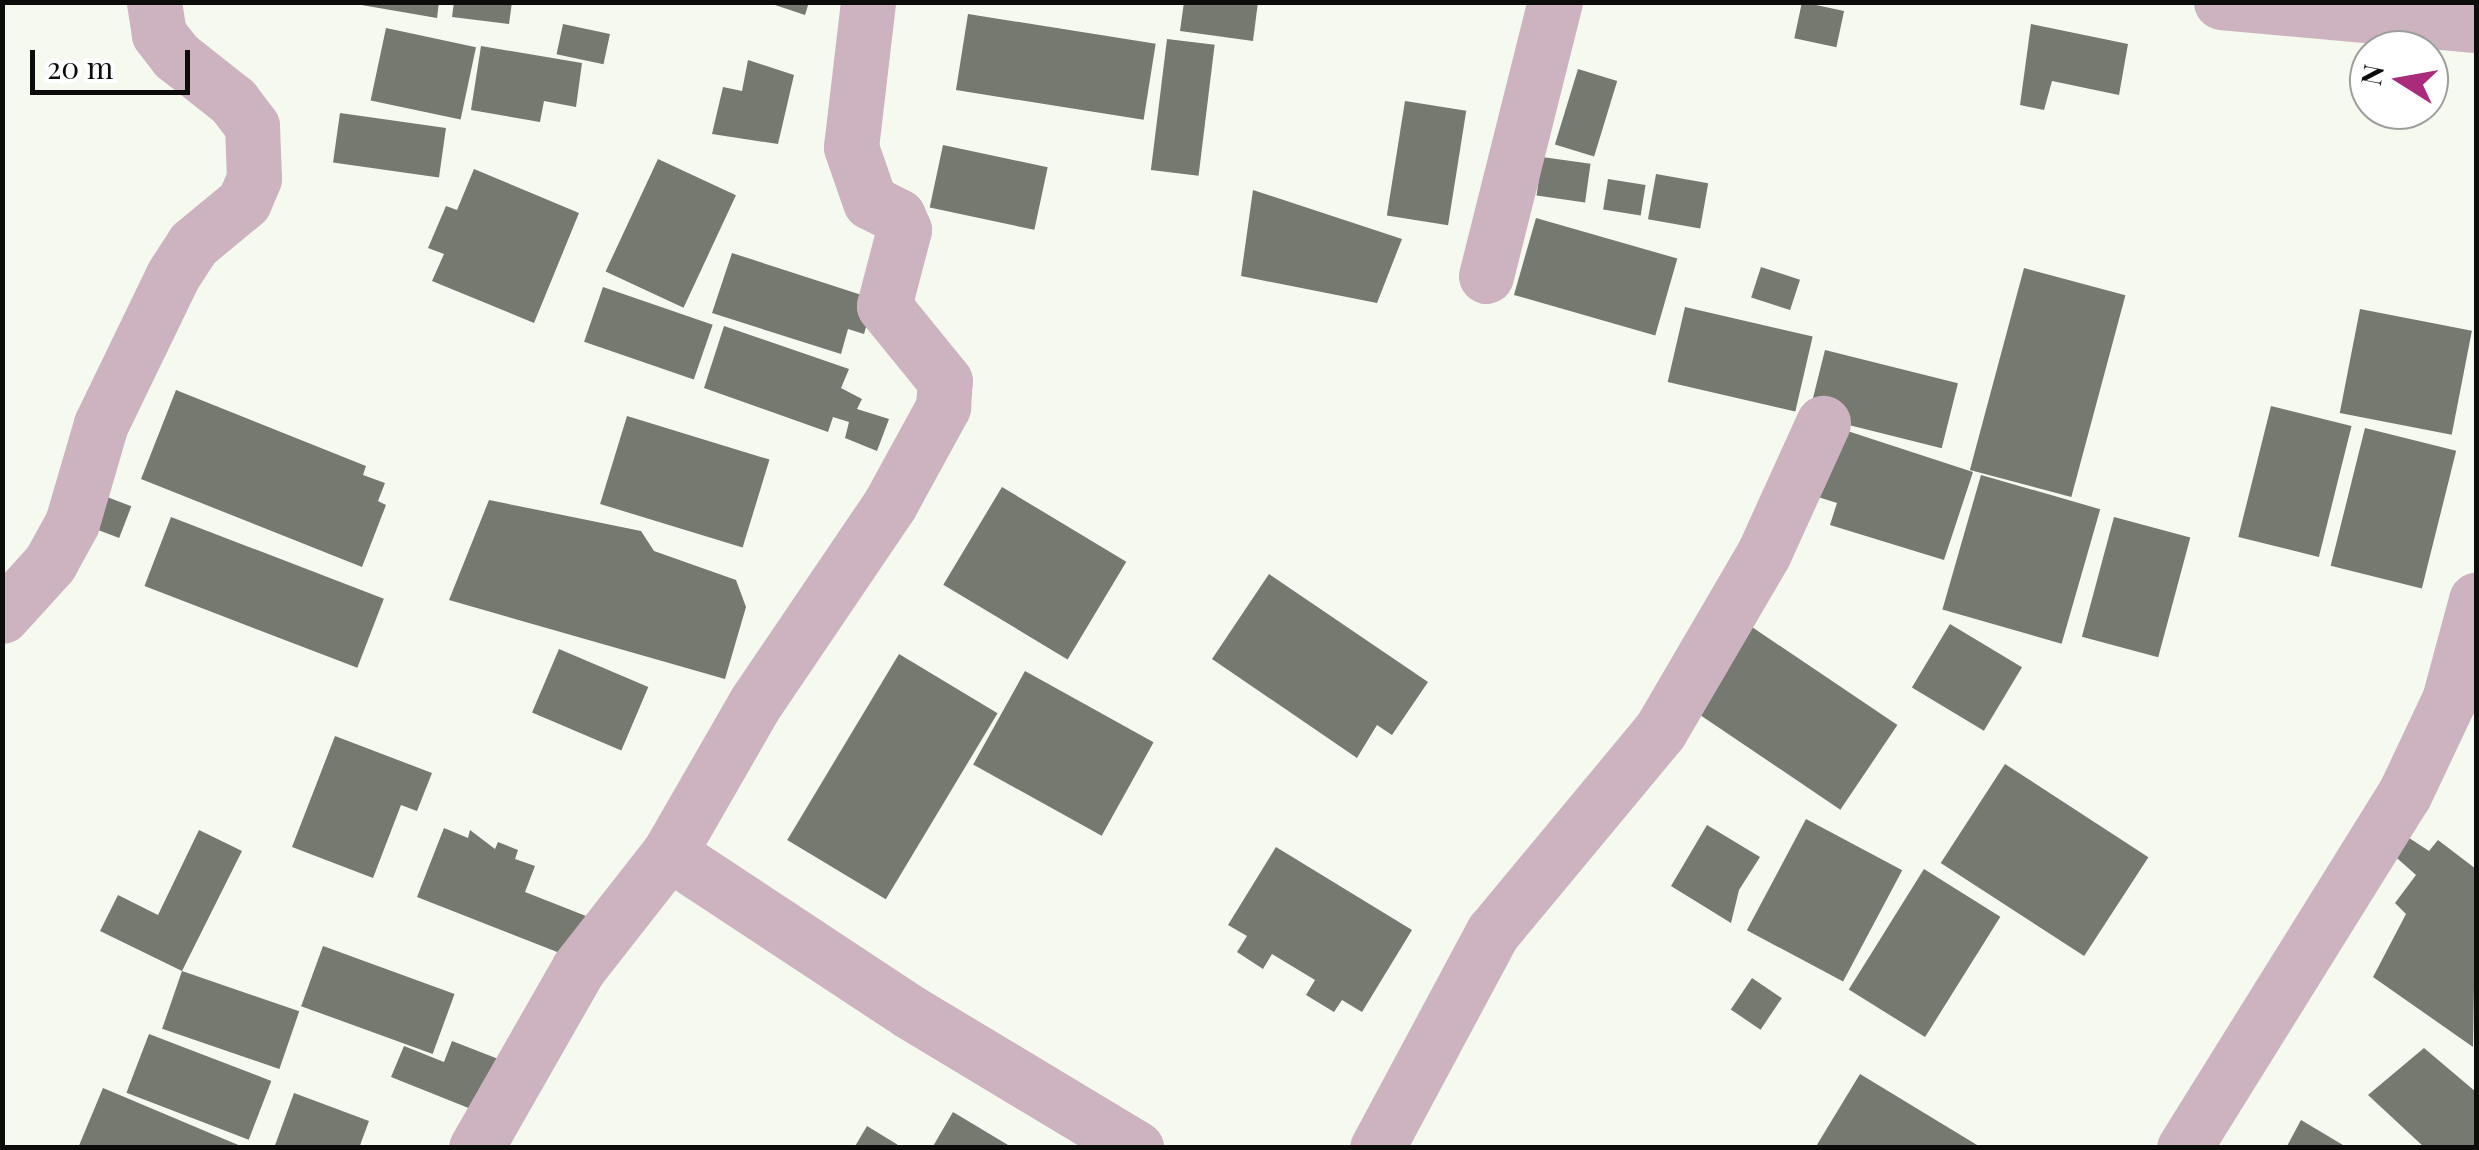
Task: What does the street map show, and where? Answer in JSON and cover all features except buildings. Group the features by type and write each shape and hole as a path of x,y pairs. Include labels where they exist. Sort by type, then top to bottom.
{"street":[{"path":"2,616 50,562 72,523 101,424 173,275 193,244 244,202 254,178 252,126 233,101 176,56 158,34 154,2"},
{"path":"476,1148 578,968 669,853 756,702 890,504 943,407 945,382 884,306 904,230 898,216 870,202 851,147 868,2"},
{"path":"1486,276 1555,2"},
{"path":"2221,2 2476,25"},
{"path":"1377,1148 1493,932 1660,730 1764,553 1823,424"},
{"path":"2184,1148 2463,700 2476,600"},
{"path":"669,853 910,1012 1136,1148"}]}
